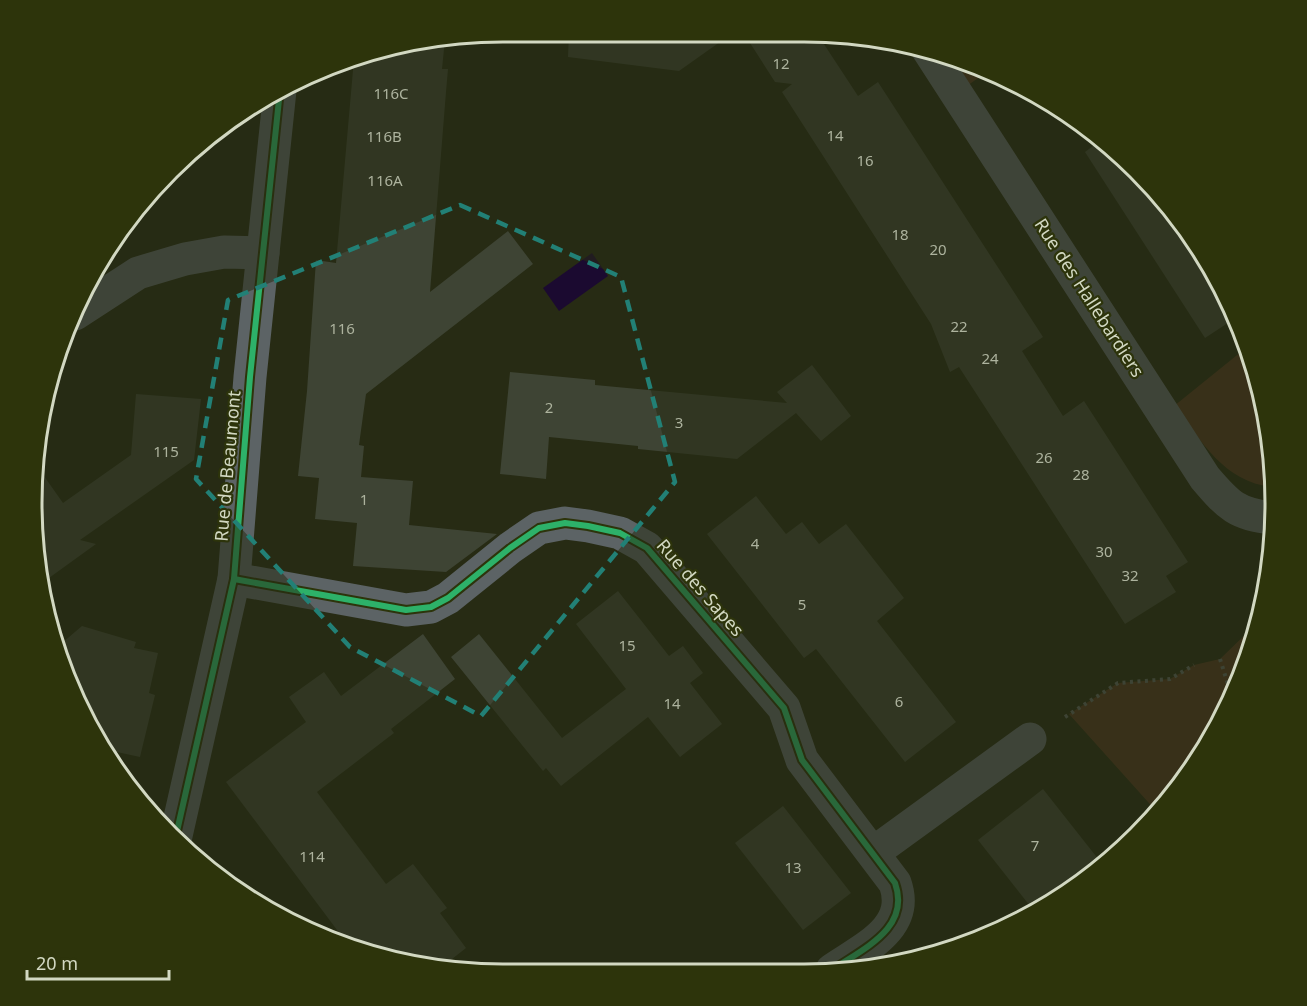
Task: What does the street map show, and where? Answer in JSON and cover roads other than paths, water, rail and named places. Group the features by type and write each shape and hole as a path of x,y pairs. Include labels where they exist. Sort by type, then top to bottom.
{"street":[{"name":"Rue des Hallebardiers","path":"936,62 1205,478 1226,502 1244,513 1265,516"},
{"name":"Rue de Beaumont","path":"177,829 234,579 279,100"},
{"path":"86,308 138,273 185,259 224,252 263,253"},
{"name":"Rue des Sapes","path":"234,579 406,610 431,606 448,598 510,548 539,528 565,524 620,533 647,548 784,708 802,760 895,883 899,893 899,907 894,922 871,944 844,962"},
{"path":"873,853 1030,739"}]}
